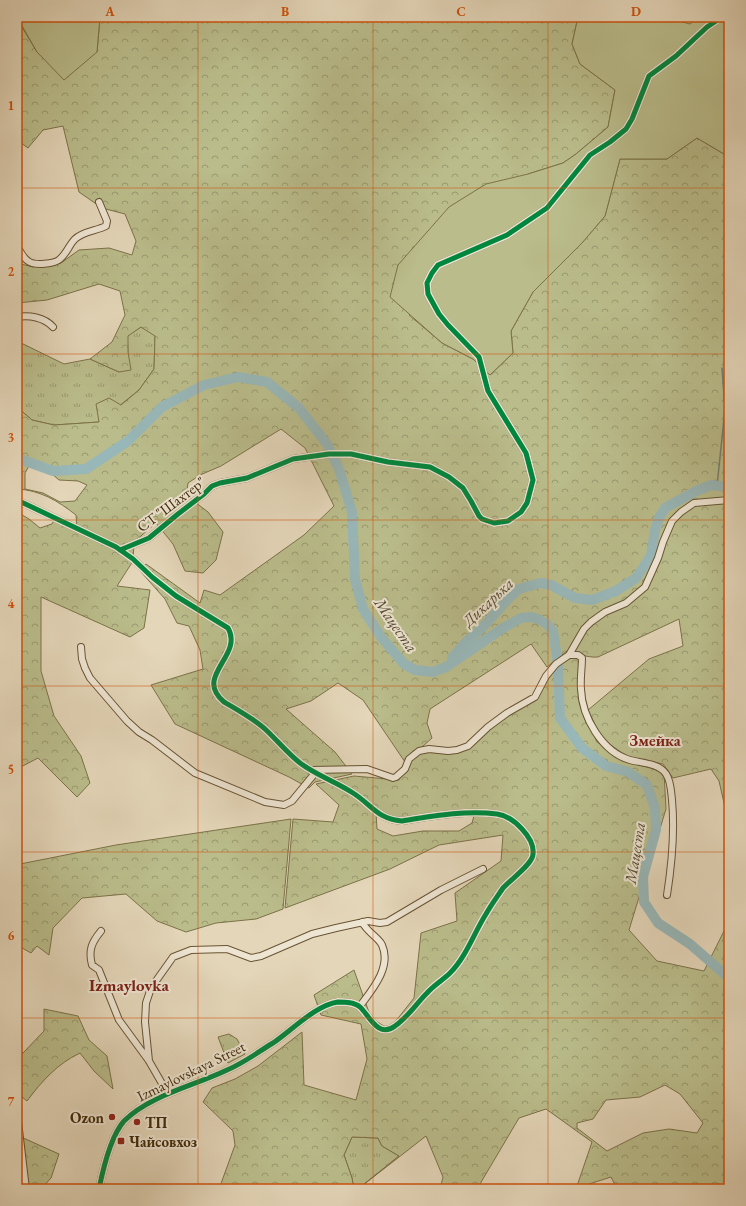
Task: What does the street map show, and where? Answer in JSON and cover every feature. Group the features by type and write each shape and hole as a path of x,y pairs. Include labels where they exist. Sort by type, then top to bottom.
{"street":[{"name":"СТ \"Шахтер\"","path":"120,550 149,538 212,486 247,478 293,459 329,454 351,454 388,462 430,467 449,477 463,488 478,516 494,523 508,521 521,512 527,503 533,480 526,453 488,391 479,357 439,314 428,294 427,283 438,265 507,235 547,208 590,155 626,129 632,119 649,76 676,56 707,27 725,17"},
{"path":"17,246 25,259 29,262 35,264 59,261 75,240 84,233 98,230 106,226 107,221 99,202"},
{"path":"17,317 36,317 46,321 53,327"},
{"path":"17,500 120,550 133,559 152,577 176,596 228,628 232,640 227,655 214,681 214,689 220,699 265,728 290,754 312,771 353,793 382,816 391,820 402,821 475,812 502,815 515,821 533,848 534,854 532,859 505,886 486,913 459,961 450,973 427,992 404,1019 394,1028 387,1030 372,1024 360,1006 380,977 383,970 384,957 382,944 370,933 362,922"},
{"path":"312,771 367,769 396,778 405,769 409,759 419,751 429,749 448,751 468,746 488,727 507,713 536,697 546,676 556,664 569,655 578,638 591,622 605,612 626,603 644,587 658,558 672,521 680,512 694,504 729,500"},
{"path":"81,647 82,659 90,678 127,721 139,732 152,740 195,773 265,802 284,805 292,800 312,771"},
{"path":"569,655 578,655 582,658 581,689 584,708 600,741 614,752 628,760 655,765 662,769 670,781 674,826 672,865 667,895"},
{"path":"149,1061 145,1022 146,1003 151,988 173,957 192,950 227,949 252,958 261,956 312,934 368,921 380,923 387,922 441,890 482,869"},
{"path":"101,931 93,940 91,948 92,965 99,970 119,1020 149,1061 168,1094"},
{"name":"Izmaylovskaya Street","path":"99,1189 111,1145 120,1126 143,1106 168,1094 228,1070 251,1058 281,1038 318,1010 337,1002 353,1003 360,1006"},
{"path":"17,1113 26,1189"},
{"path":"370,1189 376,1189"}],"green space":[{"path":"17,17 100,17 97,52 64,80 37,52"},
{"path":"100,17 578,17 572,44 580,64 615,90 608,127 563,163 528,174 409,315 442,343 473,359 490,375 513,353 511,331 533,292 582,243 605,216 620,159 667,159 697,138 729,157 729,825 719,781 711,769 673,778 663,764 628,757 602,739 588,710 649,659 683,646 679,619 598,657 586,656 567,651 547,667 531,644 430,709 427,723 432,738 405,762 363,700 338,683 311,701 286,709 335,752 352,774 315,782 309,788 289,777 175,724 151,685 203,669 200,650 189,626 177,623 165,599 141,572 146,564 200,603 204,590 220,595 304,535 334,506 305,448 281,429 221,466 200,475 188,483 187,491 191,499 208,512 223,532 216,560 203,573 185,571 173,544 156,523 134,542 133,561 117,586 150,590 144,628 130,637 41,597 41,671 54,716 81,756 90,783 77,797 38,758 17,769 17,512 40,528 52,524 55,519 77,528 76,515 62,505 41,494 17,489 17,407 32,420 54,425 99,422 96,404 109,398 121,405 139,390 154,369 155,336 141,327 128,336 128,352 131,370 119,372 90,359 112,342 125,315 120,291 99,284 47,300 17,303 17,263 33,267 61,263 79,250 109,248 132,255 136,241 125,214 102,208 79,192 63,126 43,130 28,148 17,140 17,19 37,52 97,52","holes":["29,466 52,474 59,480 78,481 87,485 75,501 60,502 43,493 25,489 25,473"]},
{"path":"578,17 677,17 679,21 690,24 699,17 729,17 729,157 697,138 667,159 620,159 605,216 582,243 533,292 511,331 513,353 490,375 473,359 442,343 390,297 398,265 449,207 486,184 528,174 563,163 608,127 615,90 580,64 572,44"},
{"path":"141,327 155,335 154,369 139,390 99,422 54,425 32,420 17,407 17,341 64,364 90,359 119,372 128,352 127,336"},
{"path":"571,658 580,659 584,713 597,742 629,762 664,772 666,809 629,930 657,961 704,971 729,921 729,1189 617,1189 611,1177 586,1185 582,1189 576,1189 592,1142 546,1109 519,1118 477,1189 440,1189 443,1177 426,1136 358,1189 399,1156 382,1146 378,1138 352,1137 344,1155 354,1189 219,1189 235,1145 233,1131 203,1102 212,1088 235,1079 258,1066 302,1032 304,1085 356,1100 367,1059 361,1024 321,1015 314,995 354,970 371,1018 387,1028 395,1022 414,998 421,933 457,921 455,893 501,861 503,835 439,845 390,869 285,908 293,819 333,822 339,805 316,784 354,776 399,780 406,766 419,753 464,747 541,690 556,667","holes":["376,812 402,821 475,812 472,823 459,831 423,831 393,836 377,829","665,1085 680,1094 703,1123 697,1133 669,1129 643,1133 607,1151 577,1128 577,1123 593,1119 606,1100 640,1097"]},
{"path":"291,819 283,909 256,919 216,923 186,932 157,921 126,894 82,898 53,928 49,955 37,946 31,953 17,945 17,862 20,864 116,845"},
{"path":"44,1009 78,1016 89,1040 107,1056 113,1089 94,1071 80,1053 64,1062 50,1074 27,1101 17,1093 17,1053 23,1053 44,1031"},
{"path":"229,1034 237,1039 245,1054 228,1063 218,1037"},
{"path":"21,1137 59,1154 51,1178 41,1189 17,1189 17,1141"},
{"path":"352,1137 378,1138 382,1146 399,1156 358,1189 354,1189 344,1155"}],"waterway":[{"path":"717,486 725,409 722,368"},
{"name":"Мацеста","path":"17,458 53,471 86,469 128,441 162,407 204,385 238,377 267,382 299,408 327,444 339,469 352,512 355,579 363,609 381,637 404,664 415,670 433,672 446,667 503,628 521,618 531,617 538,619 547,624 553,631 558,664 560,718 582,748 606,766 628,772 647,785 655,808 656,830 643,877 644,902 658,923 690,944 729,978"},
{"name":"Дикарька","path":"452,658 519,589 540,583 551,585 575,598 592,600 616,591 636,578 651,555 655,530 659,518 665,508 696,491 711,485 729,487"}],"cycle path":[{"path":"120,550 149,538 212,486 247,478 293,459 329,454 351,454 388,462 430,467 449,477 463,488 479,516 482,519 494,523 508,521 521,512 527,503 533,480 526,453 488,391 479,357 439,314 428,294 427,283 438,265 507,235 547,208 590,155 626,129 632,119 649,76 676,56 707,27 725,17"},
{"path":"17,500 116,547 133,559 152,577 176,596 228,628 231,638 230,648 216,675 214,683 216,693 224,702 261,725 300,763 319,775 340,785 360,798 375,811 393,820 402,821 461,813 497,814 516,823 527,835 533,848 532,858 521,872 503,888 456,967 430,990 408,1015 395,1026 384,1030 379,1028 360,1007 355,1004 338,1002 330,1004 313,1013 273,1043 239,1064 146,1104 124,1121 119,1128 111,1144 99,1189"}],"place":[{"name":"Ozon","path":"112,1117"},
{"name":"ТП","path":"137,1122"},
{"name":"Чайсовхоз","path":"121,1141"}],"district":[{"name":"Змейка","path":"655,740"},
{"name":"Izmaylovka","path":"129,985"}]}
